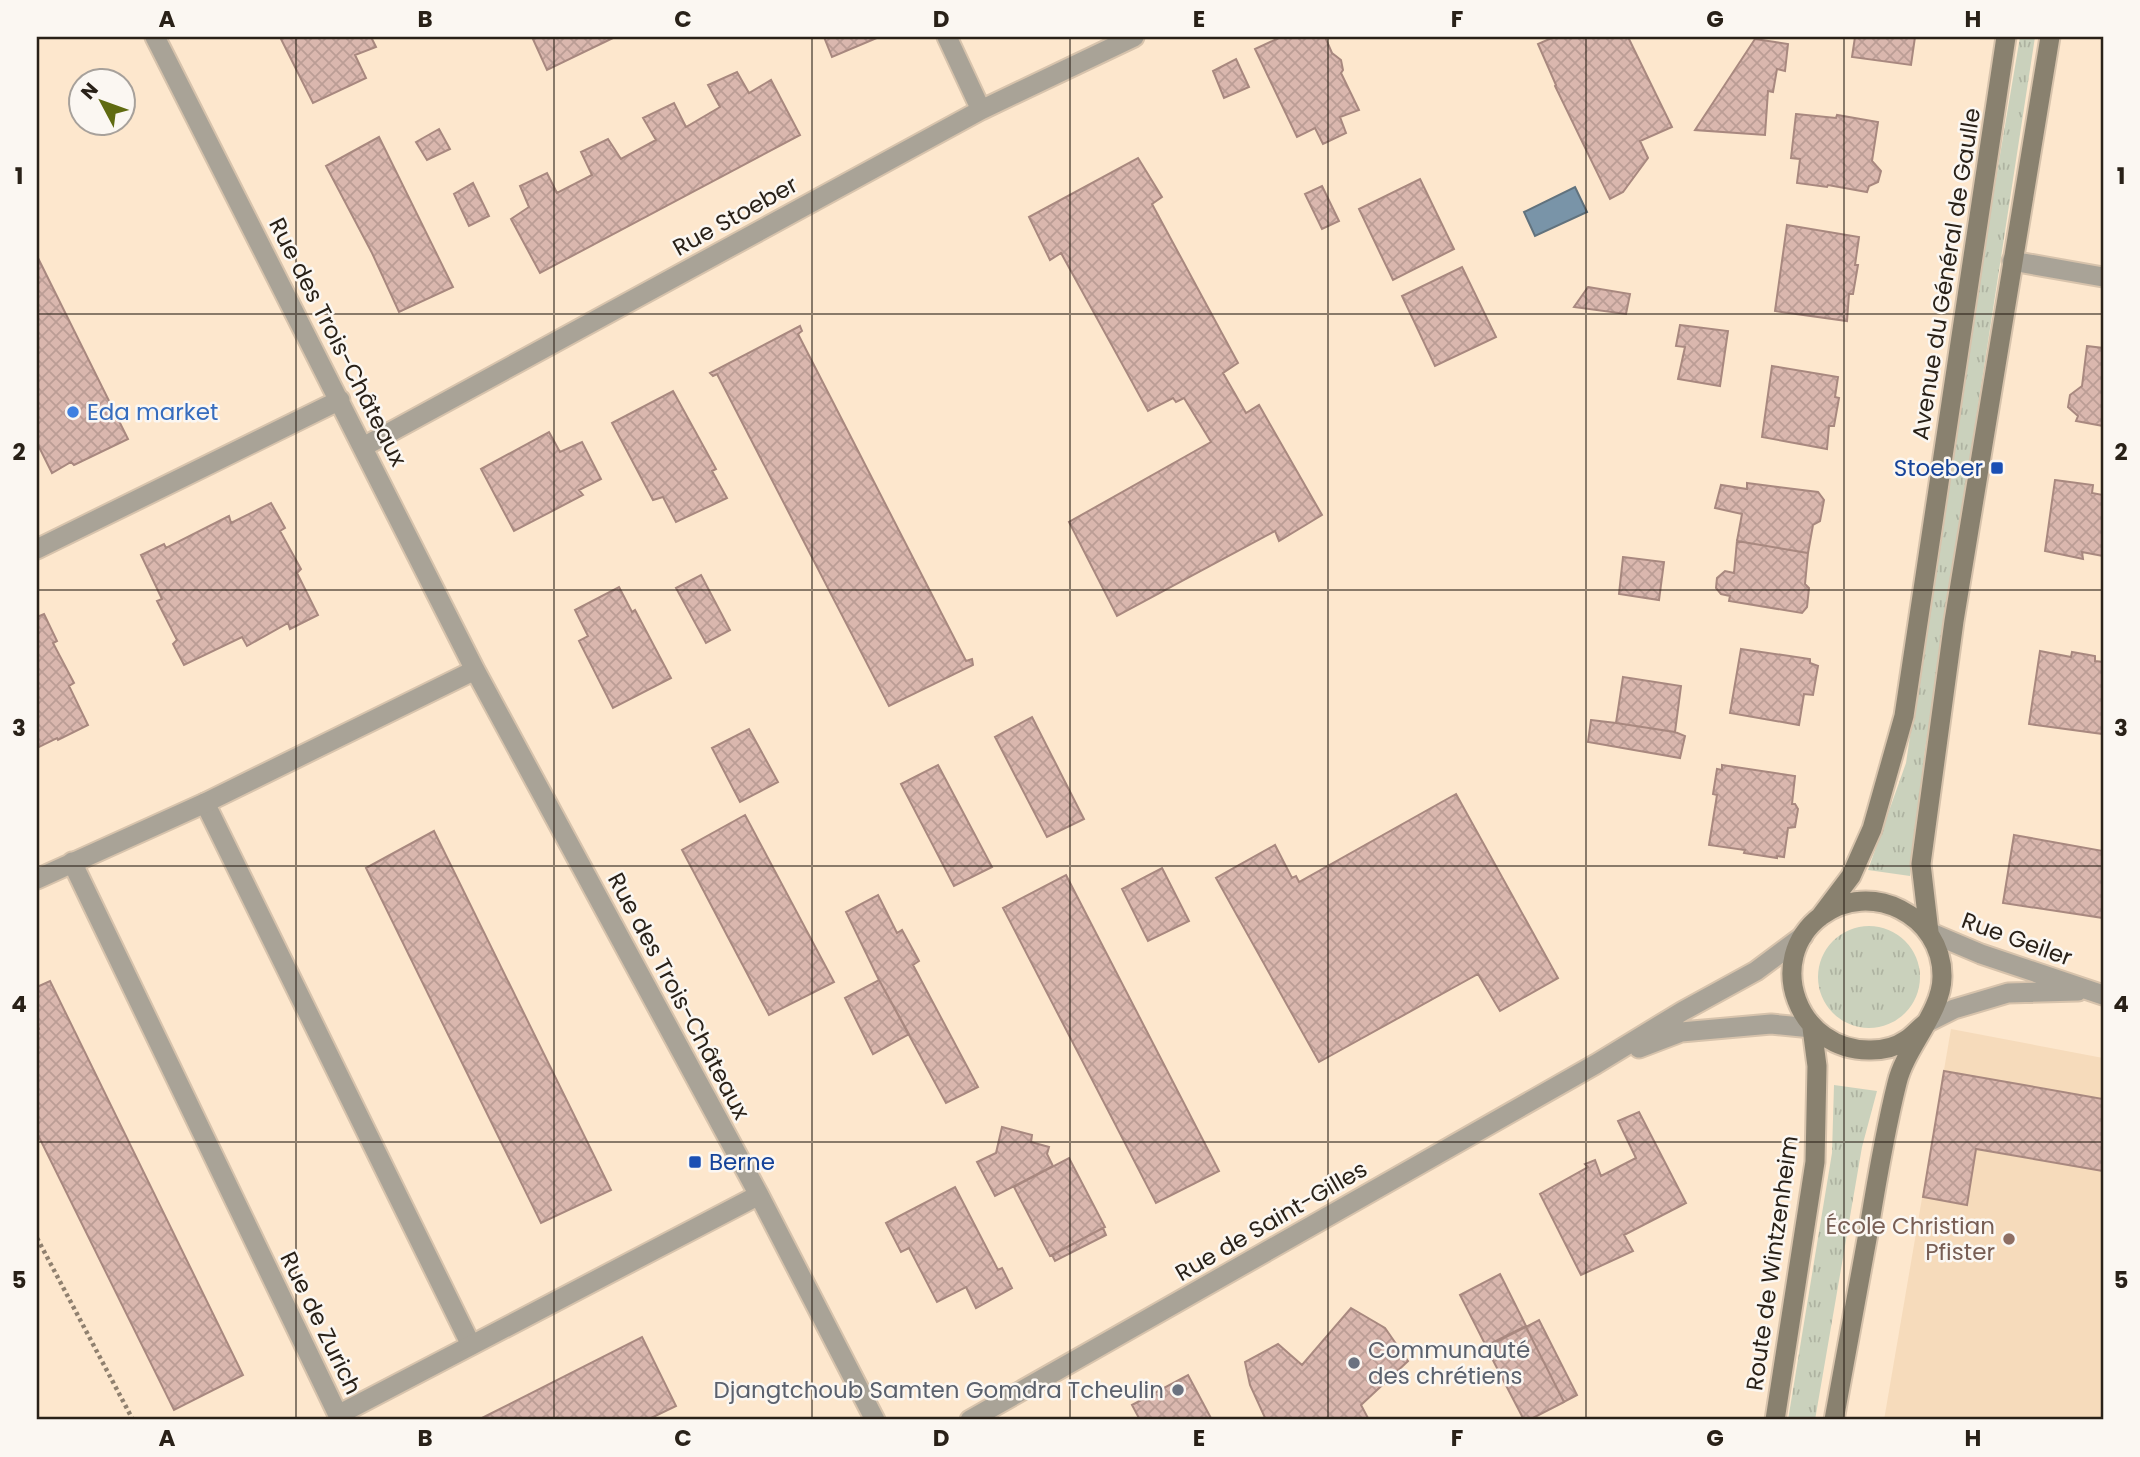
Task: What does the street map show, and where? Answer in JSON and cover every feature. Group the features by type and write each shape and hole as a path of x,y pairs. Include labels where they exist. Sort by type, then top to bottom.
{"main road":[{"name":"Avenue du Général de Gaulle","path":"1820,917 1851,876 1872,830 1904,716 2006,37"},
{"path":"1834,1420 1885,1136 1898,1079 1938,1003 1943,978 1939,954 1929,932 1921,864 1954,621 2050,37"},
{"name":"Route de Wintzenheim","path":"1775,1420 1815,1162 1817,1066 1812,1028 1798,1007 1792,983 1793,958 1803,936 1820,917 1841,905 1865,900 1890,904 1911,915 1929,932"},
{"path":"1812,1028 1832,1043 1844,1047 1857,1050 1882,1049 1905,1041 1926,1023"}],"street":[{"name":"Rue des Trois-Châteaux","path":"155,37 475,670 759,1195 875,1420"},
{"path":"947,37 981,110"},
{"name":"Rue Stoeber","path":"363,447 981,110 1134,37"},
{"path":"2012,261 2103,277"},
{"path":"37,549 340,400"},
{"path":"37,879 205,803 475,670"},
{"path":"205,803 471,1345"},
{"name":"Rue de Zurich","path":"72,862 338,1415 759,1195"},
{"name":"Rue Geiler","path":"1929,932 1981,954 2096,993"},
{"name":"Rue de Saint-Gilles","path":"970,1420 1596,1064 1756,971 1803,936"},
{"name":"Rue Geiler","path":"1926,1023 1954,1009 2008,993 2096,993"},
{"name":"Rue de Saint-Gilles","path":"1596,1064 1681,1032 1771,1024 1812,1028"}],"path":[{"path":"37,1238 133,1420"}],"shaded area":[{"name":"École Christian Pfister","path":"1951,1029 2103,1058 2103,1420 1884,1420"}],"green space":[{"path":"2020,37 2035,37 1925,750 1910,876 1868,870 1906,763 1981,267"},
{"path":"1869,926 1888,930 1905,941 1916,958 1920,977 1916,996 1905,1013 1888,1024 1869,1028 1850,1024 1833,1013 1822,996 1818,977 1822,958 1833,941 1850,930"},
{"path":"1834,1085 1877,1091 1862,1147 1815,1420 1788,1420 1832,1153"}],"water":[{"path":"1575,187 1587,212 1535,236 1524,212"}],"building":[{"path":"280,37 371,37 376,47 355,55 366,78 313,103"},
{"path":"532,37 615,37 547,70"},
{"path":"824,37 879,37 832,57"},
{"path":"1281,37 1325,37 1332,53 1341,60 1341,73 1359,110 1340,117 1346,133 1323,144 1315,128 1297,137 1255,49"},
{"path":"1554,37 1628,37 1672,127 1640,141 1648,158 1623,192 1610,199 1555,86 1538,44"},
{"path":"1855,37 1915,37 1911,65 1852,57"},
{"path":"1755,39 1788,44 1785,71 1777,69 1773,92 1768,91 1765,135 1695,130"},
{"path":"1236,59 1249,87 1224,98 1213,71"},
{"path":"737,72 749,93 771,80 800,135 540,273 511,219 529,207 520,186 547,173 557,193 592,175 581,152 608,139 621,159 656,140 643,118 674,103 686,127 720,107 708,85"},
{"path":"1796,114 1836,118 1837,115 1878,122 1872,161 1881,171 1878,182 1869,186 1867,192 1797,183 1800,159 1791,158"},
{"path":"439,129 450,149 427,160 416,142"},
{"path":"379,137 453,287 399,312 372,253 326,166"},
{"path":"1138,158 1162,197 1152,204 1238,363 1223,373 1246,413 1259,405 1322,515 1279,541 1275,531 1117,616 1069,522 1211,442 1184,398 1176,402 1173,398 1148,411 1061,253 1050,260 1029,217"},
{"path":"1420,179 1454,249 1393,280 1359,209"},
{"path":"473,183 489,216 469,226 454,194"},
{"path":"1322,186 1339,221 1322,229 1305,194"},
{"path":"1787,225 1859,237 1855,265 1858,265 1853,294 1849,294 1847,321 1775,311"},
{"path":"37,256 128,439 74,465 71,462 52,473 37,443"},
{"path":"1462,267 1496,337 1435,366 1402,296"},
{"path":"1588,287 1630,294 1626,314 1574,307"},
{"path":"1680,325 1728,331 1720,386 1678,379 1685,347 1676,346"},
{"path":"800,326 802,331 798,334 966,661 972,659 973,665 889,706 717,374 713,376 710,373"},
{"path":"2087,346 2103,348 2103,426 2076,421 2078,416 2068,407 2070,395 2082,386"},
{"path":"1772,366 1838,377 1835,397 1839,398 1834,426 1829,426 1827,449 1762,437"},
{"path":"673,391 716,469 712,471 727,498 676,522 663,497 653,500 612,423"},
{"path":"549,432 560,452 582,442 601,479 579,490 583,495 514,531 481,469"},
{"path":"2055,480 2093,485 2092,493 2103,495 2103,556 2082,552 2083,559 2045,551"},
{"path":"1747,483 1818,492 1824,500 1820,521 1813,525 1808,553 1737,541 1742,514 1715,508 1721,485 1747,489"},
{"path":"271,503 285,528 280,531 301,569 297,573 318,615 290,629 288,623 247,646 242,637 184,665 173,644 177,640 157,601 162,599 141,555 164,544 166,548 229,516 231,523"},
{"path":"1737,541 1808,553 1805,584 1809,588 1807,607 1802,613 1729,601 1730,596 1721,594 1716,588 1717,578 1725,571 1734,573"},
{"path":"1623,557 1664,562 1659,600 1619,594"},
{"path":"701,575 730,630 706,643 676,588"},
{"path":"619,587 632,612 635,610 671,678 613,708 579,641 588,636 575,610"},
{"path":"44,614 57,641 53,643 74,683 69,686 88,725 37,748 37,617"},
{"path":"1741,649 1810,659 1810,663 1818,666 1813,695 1804,694 1799,725 1730,713"},
{"path":"2040,651 2071,657 2072,652 2095,656 2095,661 2103,662 2103,734 2029,724"},
{"path":"1623,677 1681,686 1675,732 1616,723"},
{"path":"1032,717 1084,819 1047,837 995,737"},
{"path":"1591,720 1675,732 1685,736 1680,758 1588,742"},
{"path":"749,729 778,782 740,802 712,748"},
{"path":"938,765 992,867 954,886 901,784"},
{"path":"1722,765 1795,776 1792,804 1798,809 1795,827 1788,828 1784,857 1744,853 1745,850 1709,845 1717,795 1713,794 1717,769 1722,770"},
{"path":"1456,794 1558,978 1500,1011 1478,974 1319,1062 1216,878 1275,845 1292,878 1296,876 1299,882"},
{"path":"745,815 834,982 769,1015 682,850"},
{"path":"434,831 611,1190 541,1223 366,868"},
{"path":"2014,835 2103,851 2103,918 2003,903"},
{"path":"1162,868 1189,921 1148,941 1122,889"},
{"path":"1066,875 1219,1171 1156,1203 1003,908"},
{"path":"878,895 897,933 902,930 919,961 913,965 978,1087 946,1103 879,980 846,912"},
{"path":"879,980 909,1034 873,1054 845,998"},
{"path":"50,981 243,1375 174,1410 37,1133 37,987"},
{"path":"1944,1071 2103,1099 2103,1171 1976,1149 1967,1205 1923,1197"},
{"path":"1639,1112 1686,1203 1624,1235 1633,1251 1581,1275 1540,1194 1588,1167 1585,1164 1595,1160 1601,1176 1636,1158 1618,1121"},
{"path":"1002,1127 1032,1135 1031,1142 1049,1147 1047,1154 1053,1166 995,1196 977,1162 996,1153"},
{"path":"1069,1158 1105,1227 1050,1256 1014,1187"},
{"path":"955,1187 998,1270 1002,1268 1012,1288 976,1308 966,1287 937,1302 909,1248 901,1252 886,1223"},
{"path":"1103,1228 1106,1235 1055,1261 1052,1255"},
{"path":"1500,1274 1526,1326 1486,1346 1460,1295"},
{"name":"Communauté des chrétiens","path":"1351,1308 1385,1328 1408,1361 1361,1405 1369,1420 1266,1420 1250,1385 1245,1362 1278,1344 1302,1365"},
{"path":"1539,1320 1577,1395 1564,1402 1526,1327"},
{"path":"1526,1327 1564,1402 1529,1420 1524,1420 1486,1347"},
{"path":"642,1337 676,1406 647,1420 478,1420"},
{"name":"Djangtchoub Samten Gomdra Tcheulin","path":"1188,1375 1212,1420 1140,1420 1132,1405"}],"place":[{"name":"Eda market","path":"73,412"},
{"name":"Stoeber","path":"1997,468"},
{"name":"Berne","path":"695,1162"},
{"name":"École Christian Pfister","path":"2009,1239"},
{"name":"Communauté des chrétiens","path":"1354,1363"},
{"name":"Djangtchoub Samten Gomdra Tcheulin","path":"1178,1390"}]}
